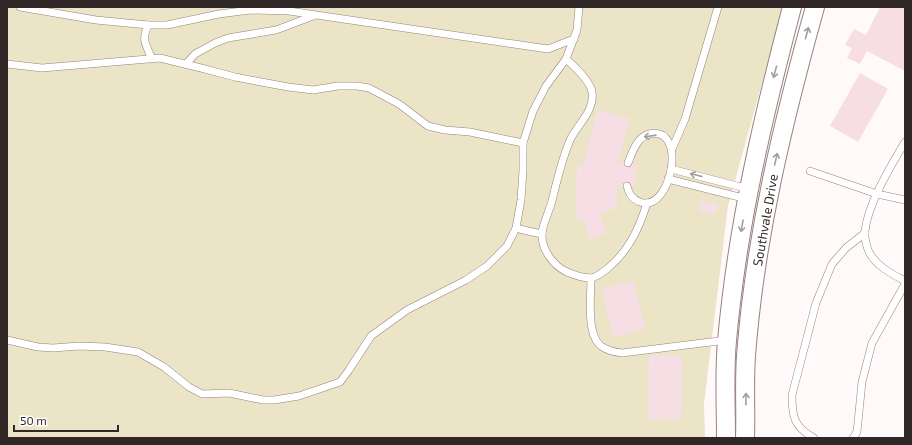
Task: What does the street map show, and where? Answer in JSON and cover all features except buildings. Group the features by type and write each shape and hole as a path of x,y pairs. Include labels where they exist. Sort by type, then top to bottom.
{"street":[{"name":"Southvale Drive","path":"726,438 727,340 738,248 772,81 792,7"},
{"name":"Southvale Drive","path":"745,438 746,357 759,245 768,192 791,92 815,7"}],"lane":[{"path":"20,7 96,20 148,25 167,25 219,14 250,10 289,11 548,49 574,39"},
{"path":"7,340 38,347 105,347 138,352 164,367 189,387 202,394 229,394 263,400 274,400 299,396 340,382 371,336 407,310 466,280 487,266 507,246 516,228 521,200 523,170 522,143 533,112 546,86 566,59 577,30 579,7"},
{"path":"626,186 629,195 640,202 647,203 654,201 661,195 668,179 672,149 685,119 718,7"},
{"path":"186,64 194,54 228,38 276,30 315,15"},
{"path":"148,25 144,35 145,42 152,59"},
{"path":"7,64 42,68 160,58 235,77 288,87 313,90 338,86 357,86 369,88 398,104 428,126 445,130 470,132 522,143"},
{"path":"566,59 581,73 592,91 592,102 587,114 572,136 562,159 542,234 543,243 550,258 561,269 573,275 591,278 600,274 615,263 628,248 644,215 647,203"},
{"path":"628,163 636,144 642,138 650,134 667,138 672,149"},
{"path":"905,142 877,194 869,214 865,233 869,252 879,264 905,281"},
{"path":"670,169 748,194"},
{"path":"810,171 877,194 905,200"},
{"path":"668,179 748,194"},
{"path":"516,228 542,234"},
{"path":"814,438 803,432 795,420 792,409 792,395 816,303 832,264 846,248 865,233"},
{"path":"591,278 591,320 593,336 600,346 610,351 622,353 727,340"},
{"path":"853,438 857,432 862,382 872,343 905,284"}],"shaded area":[{"path":"7,7 783,7 728,206 704,404 705,438 7,438"}]}
